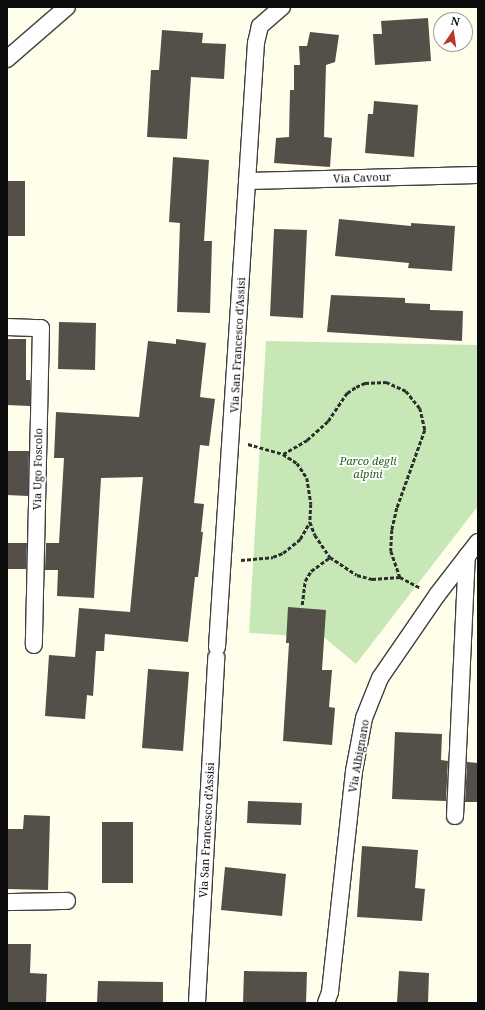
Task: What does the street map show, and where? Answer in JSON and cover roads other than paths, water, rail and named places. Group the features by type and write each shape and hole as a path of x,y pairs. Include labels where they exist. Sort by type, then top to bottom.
{"street":[{"path":"7,59 67,7"},
{"name":"Via San Francesco d'Assisi","path":"197,1003 217,652 256,43 260,26 280,8"},
{"name":"Via Cavour","path":"247,181 478,175"},
{"name":"Via Ugo Foscolo","path":"7,327 41,328 34,645"},
{"name":"Via Albignano","path":"328,997 354,771 364,718 380,678 437,595 478,542"},
{"path":"455,816 467,556"},
{"path":"7,902 67,901"}],"park label":[{"name":"Parco degli alpini","path":"368,468"}]}
